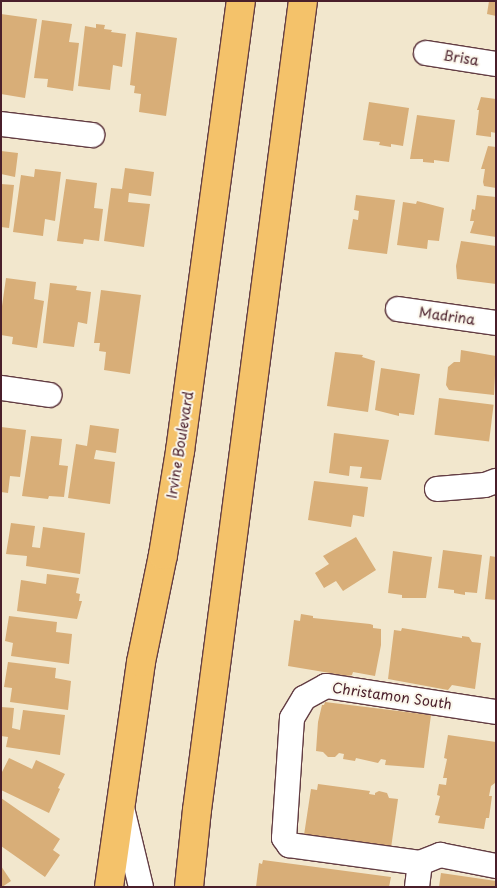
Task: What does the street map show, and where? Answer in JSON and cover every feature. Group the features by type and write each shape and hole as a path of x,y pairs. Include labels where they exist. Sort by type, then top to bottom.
{"main road":[{"name":"Irvine Boulevard","path":"108,887 140,662 163,555 180,451 241,1"},
{"path":"189,887 206,741 303,1"}],"street":[{"name":"Brisa","path":"426,53 496,64"},
{"path":"1,124 92,135"},
{"name":"Madrina","path":"398,309 496,323"},
{"path":"1,388 50,395"},
{"path":"437,489 485,485 496,481"},
{"name":"Christamon South","path":"496,712 326,686 304,698 292,718 284,838 289,844 420,863 440,855 496,866"},
{"path":"120,802 141,887"},
{"path":"417,887 420,863"}],"building":[{"path":"489,1 496,1 496,16 487,14"},
{"path":"1,14 37,19 25,98 1,94"},
{"path":"42,20 72,24 69,42 79,43 73,91 47,87 48,79 34,78"},
{"path":"96,24 105,25 104,29 112,30 111,32 126,34 122,67 113,65 110,90 78,86 85,26 96,28"},
{"path":"136,32 177,38 166,116 139,112 141,94 134,93 135,86 130,85"},
{"path":"481,97 496,99 496,133 491,132 491,137 476,135 479,110 477,110"},
{"path":"369,102 409,108 403,146 391,144 391,147 379,145 380,142 363,140"},
{"path":"417,115 455,120 449,162 434,160 434,163 423,162 423,159 410,159"},
{"path":"488,146 496,147 496,188 484,186 483,182 485,169 481,169"},
{"path":"1,151 18,153 15,177 1,174"},
{"path":"125,168 154,172 151,196 129,193 128,202 150,204 144,247 104,241 111,188 122,189"},
{"path":"35,169 61,172 55,221 45,219 43,236 13,232 21,175 34,177"},
{"path":"66,179 97,183 94,208 103,209 99,241 84,239 83,244 57,241"},
{"path":"1,184 14,185 9,228 1,227"},
{"path":"356,195 395,200 387,254 348,249 353,219 358,220 359,211 354,210"},
{"path":"477,195 496,197 496,237 470,233 474,221 470,221 472,209 475,210"},
{"path":"417,201 444,208 439,241 428,240 427,249 397,245 403,202 416,204"},
{"path":"461,241 496,246 496,284 457,279 456,266"},
{"path":"6,278 36,282 34,299 44,301 37,348 12,344 13,337 1,335 1,313"},
{"path":"50,283 77,286 76,290 91,292 87,324 78,322 74,347 43,343"},
{"path":"101,290 141,295 130,374 104,370 106,352 99,351 100,343 94,343"},
{"path":"461,350 496,356 494,395 449,390 446,385 448,367 454,362 460,362"},
{"path":"335,352 363,355 362,357 375,361 368,412 327,406"},
{"path":"381,368 420,374 414,415 399,413 399,416 375,410"},
{"path":"439,398 494,405 489,441 434,435"},
{"path":"90,425 119,429 116,453 96,450 94,459 115,462 110,504 68,498 76,444 87,446"},
{"path":"1,427 26,430 20,477 10,476 8,493 1,492"},
{"path":"334,433 389,440 381,480 360,478 362,467 350,466 349,476 329,473"},
{"path":"31,436 62,439 59,465 68,466 64,497 49,496 48,499 22,496"},
{"path":"314,481 368,487 364,517 353,515 351,527 308,520"},
{"path":"11,523 35,526 32,547 40,548 43,527 85,533 80,574 26,566 27,556 6,554"},
{"path":"356,537 376,570 343,591 336,581 324,588 315,573 329,564 323,556"},
{"path":"443,550 482,555 477,593 465,592 465,595 454,593 454,590 438,588"},
{"path":"393,551 432,557 426,598 402,598 402,595 388,593"},
{"path":"490,556 496,557 496,600 485,599"},
{"path":"47,574 79,578 76,593 80,594 79,601 82,601 77,619 17,611 21,580 46,584"},
{"path":"301,614 313,616 313,618 370,624 373,625 373,628 381,629 381,645 375,676 353,672 352,675 348,676 288,666 294,620 300,621"},
{"path":"9,616 57,622 56,632 72,634 69,664 11,656 13,643 5,641"},
{"path":"402,628 462,638 462,636 469,637 472,642 481,643 475,689 452,685 448,690 388,679 394,630 401,631"},
{"path":"8,662 56,668 55,678 71,681 68,710 10,702 12,688 4,687"},
{"path":"325,702 431,715 424,768 385,765 386,760 381,759 378,763 356,758 355,761 343,759 344,754 339,753 335,757 328,757 323,752 316,751 318,722 322,705"},
{"path":"1,707 14,708 12,728 20,730 23,710 65,715 60,755 6,747 8,737 1,736"},
{"path":"448,735 496,742 496,777 495,783 491,786 489,796 492,796 489,818 486,818 484,829 438,823 440,816 435,815 440,796 437,795 439,784 446,785 447,778 443,778 447,759 444,758"},
{"path":"9,758 32,769 36,760 65,774 49,813 1,790 1,774"},
{"path":"318,784 370,791 369,794 375,795 379,791 387,793 389,798 398,799 391,848 304,835 311,789 317,790"},
{"path":"1,798 60,839 53,850 60,855 45,877 1,846"},
{"path":"263,860 391,877 389,887 256,887 259,863 262,864"},
{"path":"1,866 11,881 2,887 1,887"},
{"path":"441,873 496,881 496,887 439,887"}]}
